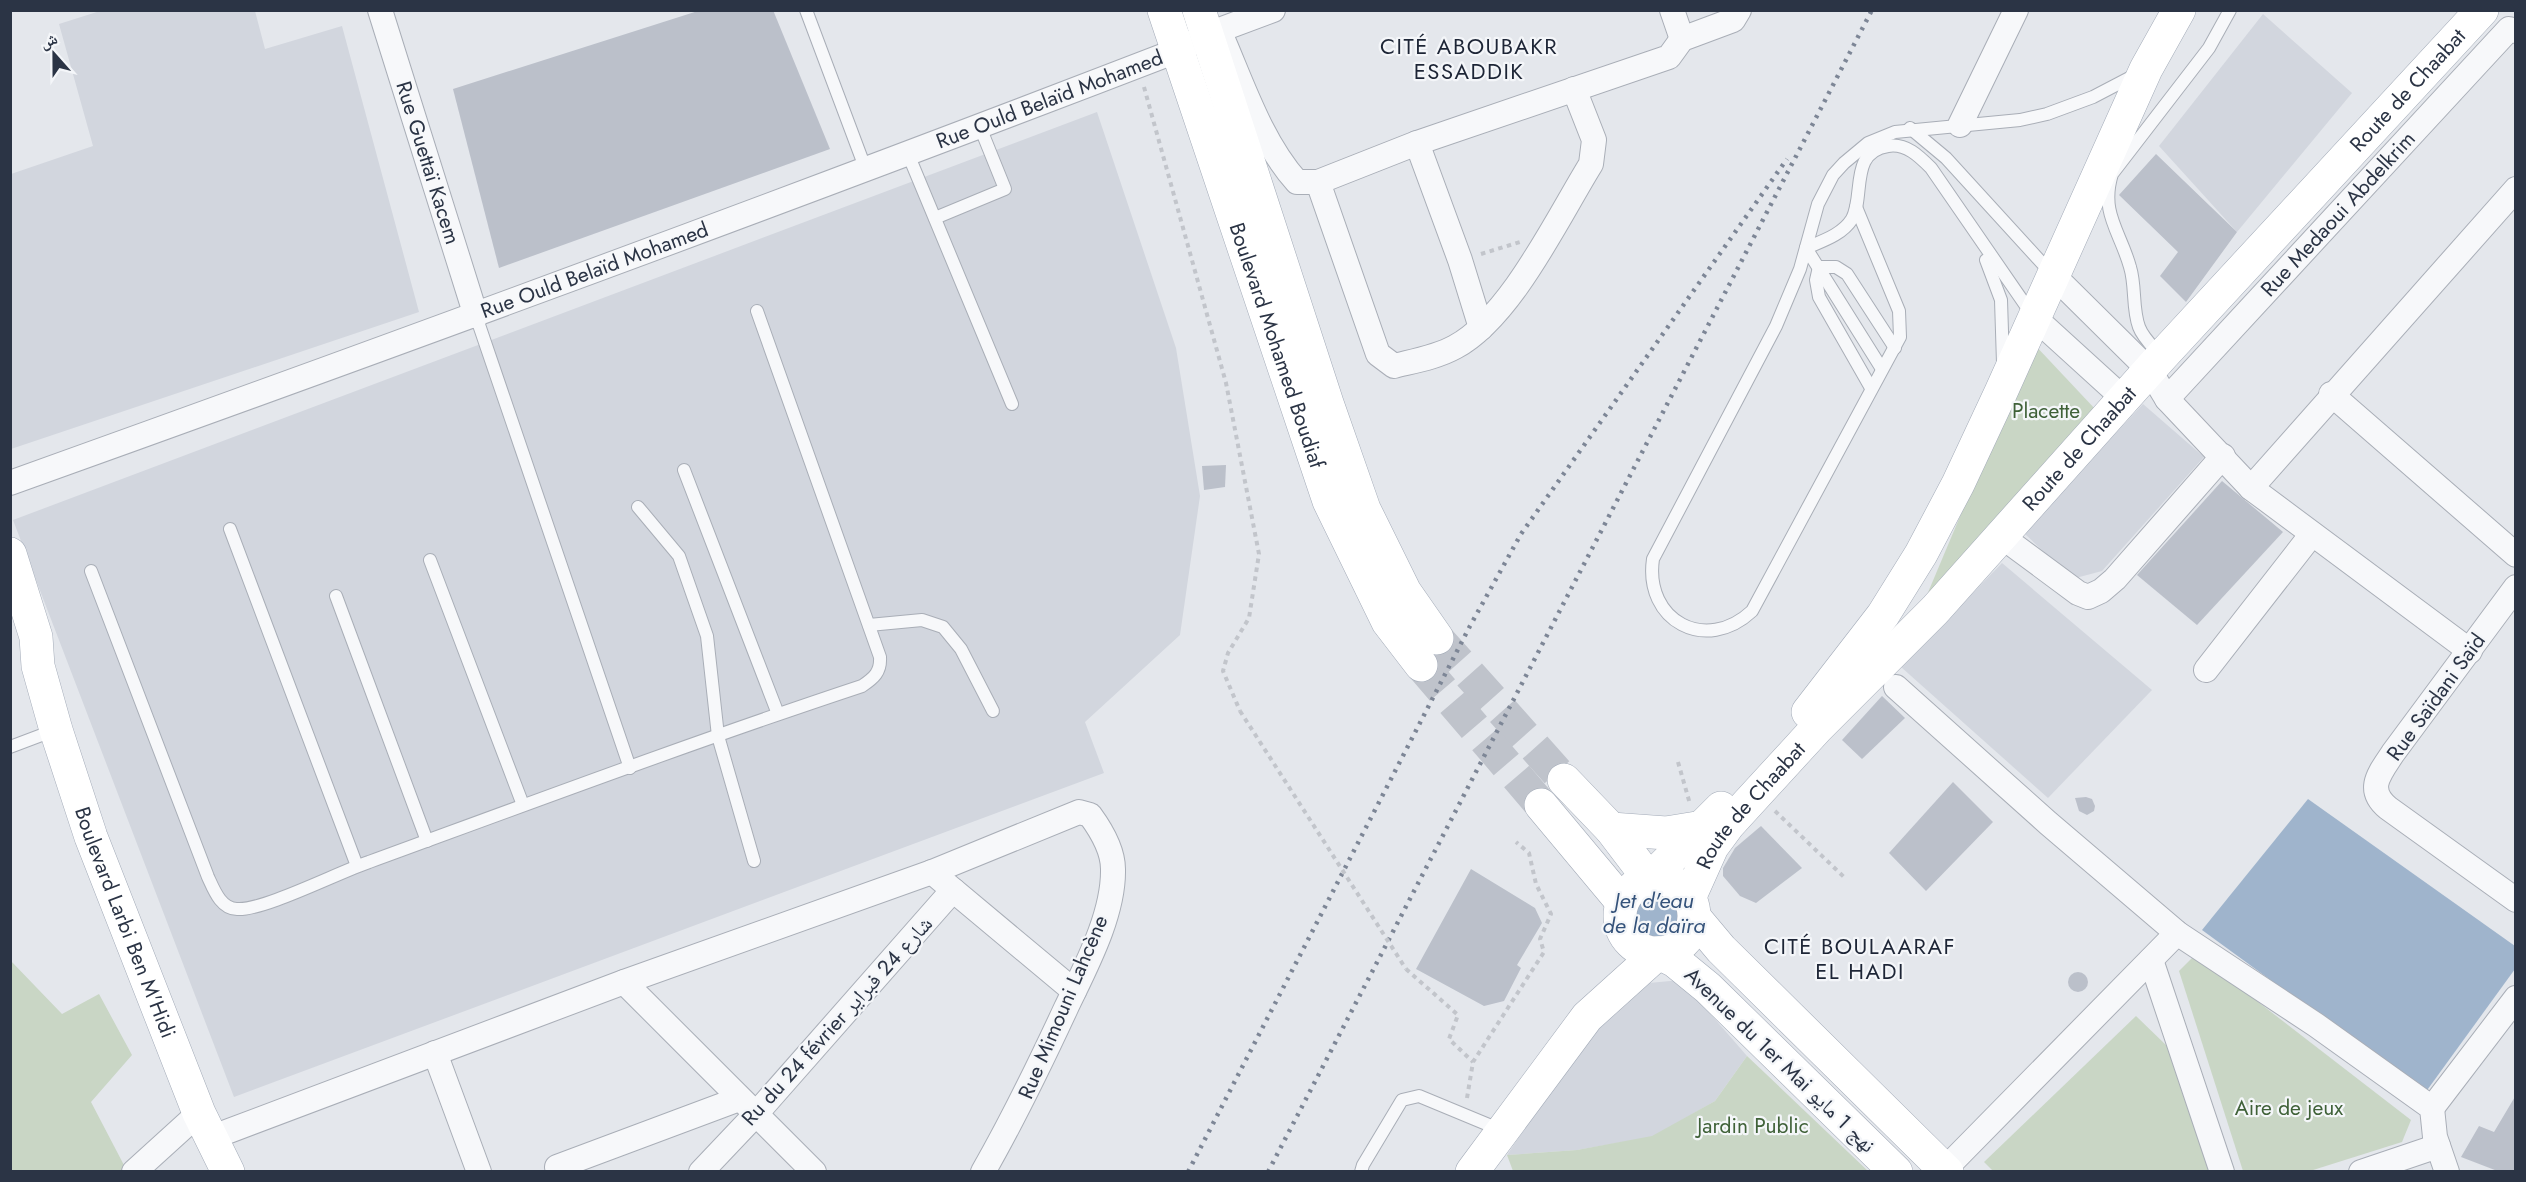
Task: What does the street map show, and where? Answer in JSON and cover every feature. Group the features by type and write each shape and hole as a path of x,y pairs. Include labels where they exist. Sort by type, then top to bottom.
{"main road":[{"name":"Boulevard Mohamed Boudiaf","path":"1164,10 1329,501 1388,622 1429,652 1405,592 1364,509 1208,25"},
{"name":"Route de Chaabat","path":"1650,879 1698,820 1804,718 1883,615 1926,544 2001,392 2052,274 2098,211 2146,69 2179,10"},
{"name":"Route de Chaabat","path":"1692,907 1712,847 1757,794 1817,728 1935,610 2124,399 2482,10"},
{"name":"Boulevard Larbi Ben M'Hidi","path":"10,554 36,637 38,666 56,730 91,837 206,1125 228,1172"},
{"name":"Boulevard Larbi Ben M'Hidi","path":"10,612 24,646 38,666"},
{"path":"1564,780 1611,829 1650,879"},
{"path":"1480,1166 1501,1130 1587,1017 1608,977 1623,918 1632,887 1650,879 1673,881 1692,907 1687,938 1670,951 1659,953 1638,948 1623,918 1541,805"},
{"path":"1611,829 1657,833 1698,820"},
{"name":"Avenue du 1er Mai نهج 1 مايو","path":"1692,907 1721,950 1946,1170"},
{"path":"1587,1017 1659,953"},
{"name":"Avenue du 1er Mai نهج 1 مايو","path":"1659,953 1675,961 1708,988 1896,1172"}],"street":[{"name":"Rue Guettaï Kacem","path":"380,10 476,316"},
{"path":"1273,10 1208,25 1287,171 1297,182 1317,182 1417,143 1669,57 1682,39 1733,20 1739,10"},
{"path":"1672,10 1682,39"},
{"path":"1960,125 2016,10"},
{"name":"Rue Ould Belaïd Mohamed","path":"10,483 476,316 980,127 1176,51 1208,25"},
{"name":"Rue Medaoui Abdelkrim","path":"2168,399 2512,30"},
{"path":"1317,182 1378,354 1385,362 1394,366 1455,347 1481,328 1509,298 1591,164 1594,140 1574,89"},
{"path":"1417,143 1460,260 1481,328"},
{"path":"2251,488 2331,394 2516,189"},
{"path":"2052,274 2156,364 2168,399 2251,488 2470,651"},
{"path":"2034,317 2124,399"},
{"path":"2331,394 2516,555"},
{"path":"2001,537 2078,593 2088,597 2101,591 2115,579 2223,456"},
{"path":"2206,670 2312,534"},
{"name":"Rue Saïdani Saïd","path":"2516,587 2393,753 2376,780 2376,795 2388,808 2516,900"},
{"path":"1896,687 2048,823 2177,933 2316,1025 2432,1108 2438,1146 2447,1172"},
{"name":"Rue Mimouni Lahcène","path":"932,872 1079,812 1090,815 1098,826 1109,849 1113,869 1108,902 1095,944 1016,1116 983,1172"},
{"path":"134,1172 206,1125 435,1053 624,982 932,872 1074,991"},
{"name":"Ru du 24 février شارع 24 فبراير","path":"700,1172 747,1107 953,890"},
{"path":"1946,1170 2177,933"},
{"path":"2151,960 2222,1172"},
{"path":"624,982 814,1172"},
{"path":"2432,1108 2516,998"},
{"path":"435,1053 479,1172"},
{"path":"556,1167 747,1107"},
{"path":"2361,1172 2438,1146"}],"lane":[{"path":"806,10 866,170"},
{"path":"2156,364 2138,326 2131,268 2098,211 2112,174 2209,48 2230,10"},
{"path":"1856,207 1899,311 1902,328 1895,348 1871,388 1752,611 1730,627 1710,631 1690,628 1666,613 1653,588 1653,559 1776,326 1789,298 1818,204 1833,175 1855,152 1882,136 1910,128 2020,120 2047,114 2093,97 2146,69"},
{"path":"935,218 1005,189 980,127"},
{"path":"1910,128 1946,158 2052,274"},
{"path":"1806,248 1840,231 1852,217 1856,207 1857,185 1864,161 1878,149 1900,147 1914,153 1931,168 2034,317"},
{"path":"908,154 1012,404"},
{"path":"1975,234 2001,300 2004,333 2001,392"},
{"path":"1806,248 1882,369"},
{"path":"1819,267 1836,267 1847,274 1895,348"},
{"path":"1819,267 1816,280 1819,297 1871,388"},
{"path":"91,571 208,877 220,901 235,910 254,907 357,866 523,805 862,686 874,679 881,667 880,657 757,311"},
{"path":"476,316 630,768"},
{"path":"684,470 778,714"},
{"path":"638,507 679,556 707,636 718,736 754,861"},
{"path":"230,530 357,866"},
{"path":"430,560 523,805"},
{"path":"336,596 427,841"},
{"path":"869,625 922,620 943,627 960,650 993,711"},
{"path":"10,747 56,730"},
{"path":"1361,1172 1402,1100 1419,1096 1501,1130"}],"path":[{"path":"1138,66 1226,383 1259,554 1248,618 1228,653 1223,671 1240,711 1406,969 1458,1015 1449,1039 1473,1062"},
{"path":"1460,260 1548,234"},
{"path":"1678,762 1698,820"},
{"path":"1757,794 1844,877"},
{"path":"1464,1113 1473,1062 1544,952 1540,939 1551,914 1536,884 1529,853 1516,842"}],"shaded area":[{"path":"100,11 255,11 265,49 342,26 419,312 11,449 11,174 93,146 59,24"},
{"path":"2263,14 2352,93 2237,232 2159,146"},
{"path":"1097,112 1176,348 1200,496 1180,635 1085,722 1104,773 234,1097 13,520"},
{"path":"2143,404 2204,457 2102,571 2072,579 2023,532"},
{"path":"2002,563 2152,690 2048,798 1901,667"},
{"path":"1681,980 1747,1056 1715,1101 1652,1137 1577,1150 1507,1155 1586,1037 1638,984"}],"green space":[{"name":"Placette","path":"2033,343 2096,410 1924,602"},
{"name":"Aire de jeux","path":"2196,954 2411,1120 2402,1142 2310,1171 2243,1171 2179,971"},
{"path":"10,960 62,1014 99,994 132,1055 91,1102 126,1169 124,1171 11,1171"},
{"path":"2136,1016 2167,1046 2210,1171 1994,1172 1984,1162"},
{"name":"Jardin Public","path":"1747,1056 1868,1171 1513,1171 1507,1155 1577,1150 1652,1136 1715,1101"}],"water":[{"path":"2308,799 2515,946 2515,969 2425,1093 2202,930"},
{"name":"Jet d'eau de la daïra","path":"1654,885 1665,887 1674,893 1680,902 1682,913 1680,924 1674,933 1665,939 1654,941 1643,939 1634,933 1628,924 1626,913 1628,902 1634,893 1643,887"}],"building":[{"path":"701,10 773,10 830,149 499,268 453,89"},
{"path":"2156,154 2237,232 2186,302 2160,276 2178,252 2119,195"},
{"path":"1226,465 1225,487 1204,490 1202,466"},
{"path":"2222,481 2283,532 2197,625 2137,575"},
{"path":"1882,696 1905,718 1862,759 1842,740"},
{"path":"1953,782 1993,822 1926,891 1889,853"},
{"path":"2075,798 2092,799 2095,806 2094,811 2087,815 2079,811"},
{"path":"1761,826 1802,868 1756,903 1740,896 1723,876 1723,868 1735,848"},
{"path":"1471,869 1535,908 1542,923 1517,965 1521,968 1504,1001 1484,1006 1416,969"},
{"path":"2078,972 2085,975 2088,982 2085,989 2078,992 2071,989 2068,982 2071,975"},
{"path":"2516,1095 2516,1172 2500,1172 2461,1157 2479,1126 2494,1132"}],"tunnel":[{"path":"1437,638 1564,780"},
{"path":"1421,665 1541,805"}],"railway":[{"path":"1268,1172 1872,10"},
{"path":"1188,1172 1470,626 1521,534 1787,159"}],"district":[{"name":"CITÉ ABOUBAKR ESSADDIK","path":"1469,58"},
{"name":"CITÉ BOULAARAF EL HADI","path":"1860,958"}]}
